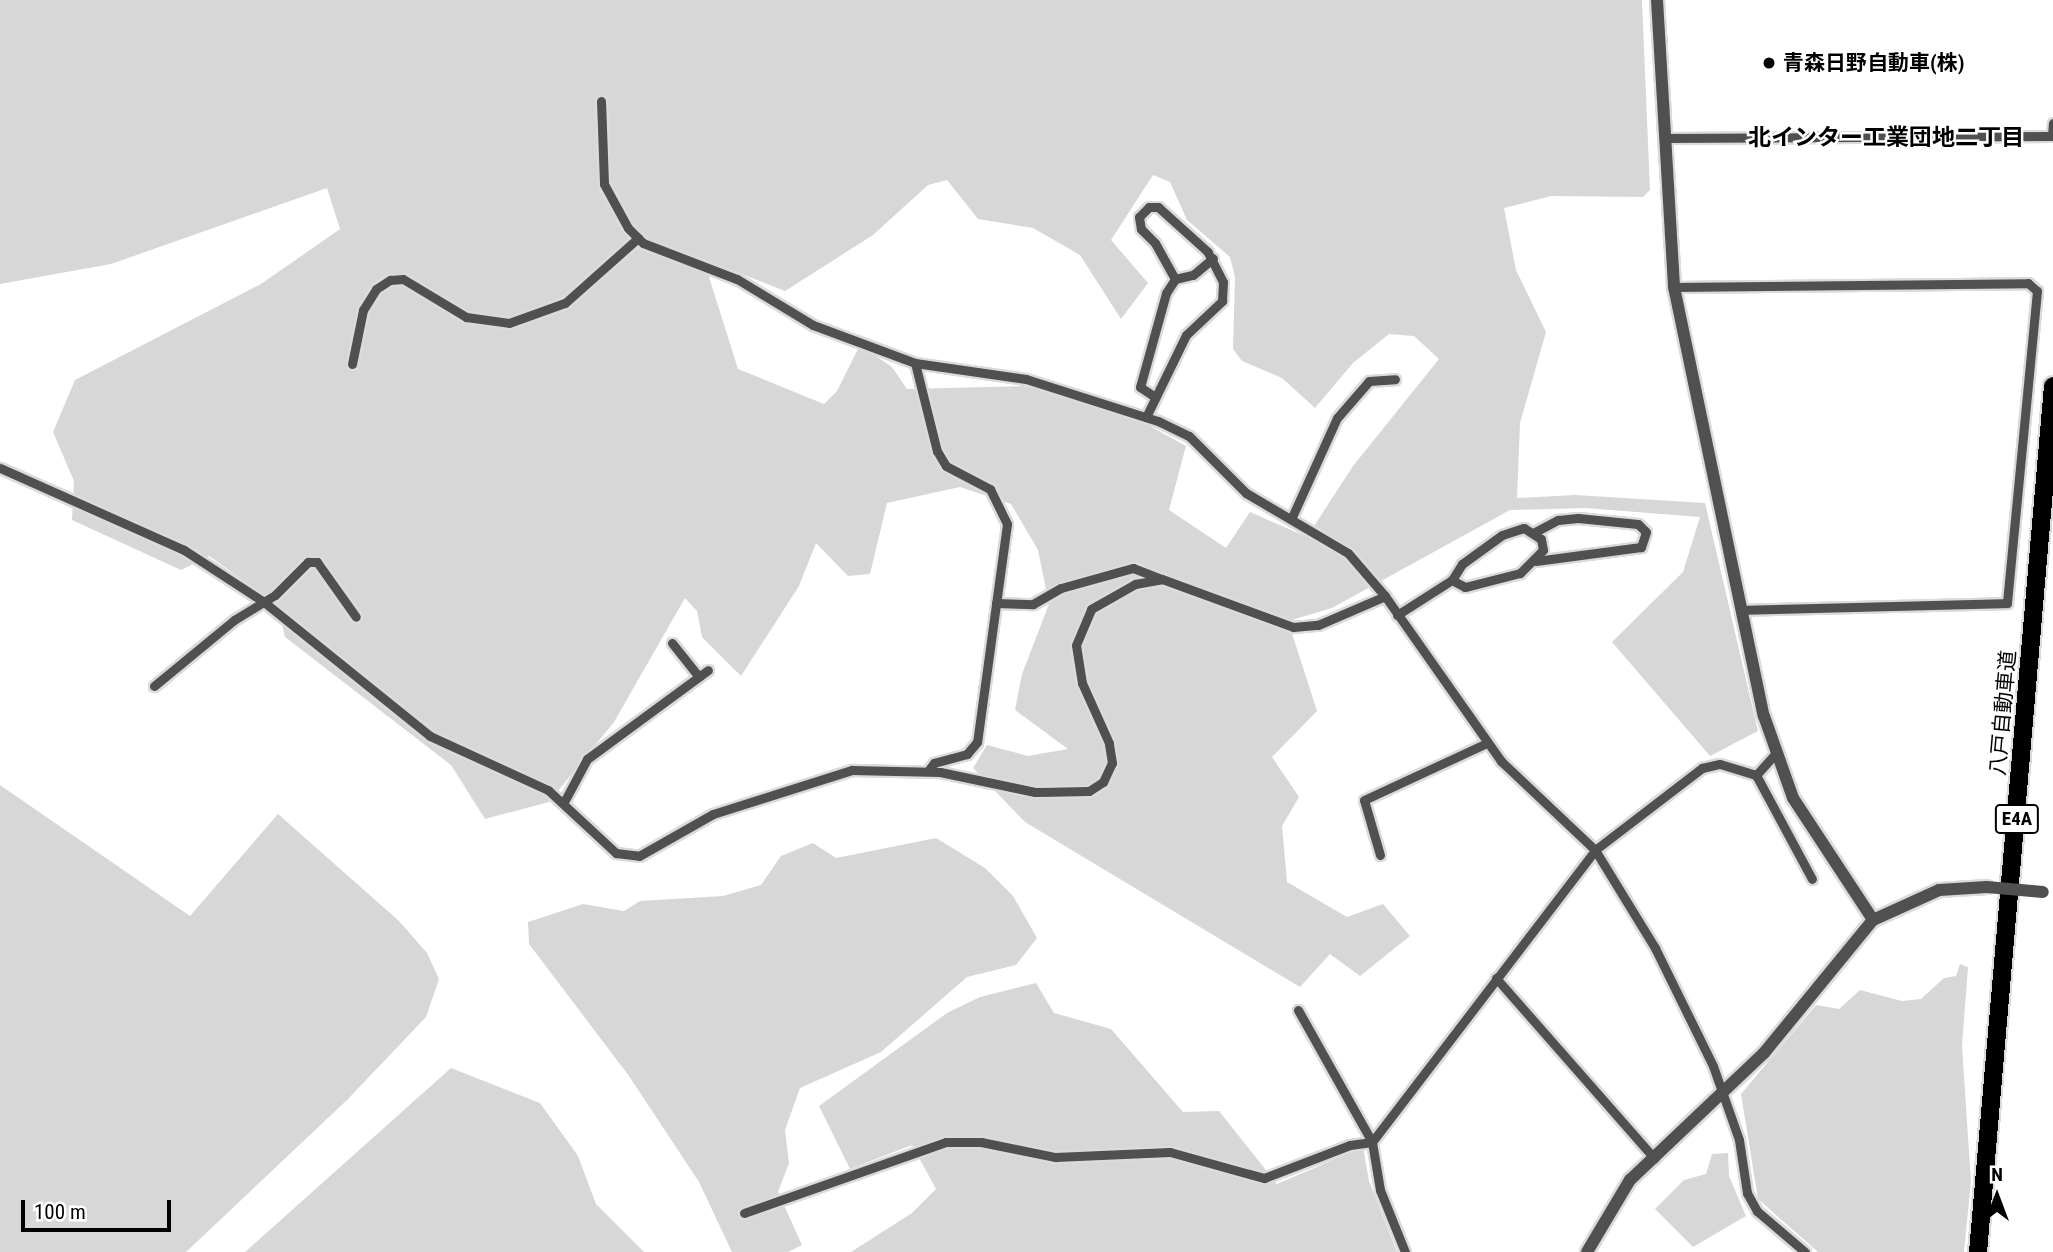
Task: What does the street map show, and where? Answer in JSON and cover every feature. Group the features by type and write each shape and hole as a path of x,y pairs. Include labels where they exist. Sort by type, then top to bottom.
{"highway":[{"name":"八戸自動車道","path":"1978,1252 2053,386"}],"street":[{"path":"1657,0 1674,286 1741,610 1776,753 1821,848 1873,920"},
{"path":"601,101 604,184 612,204 638,238 737,279 813,324 915,363 1026,379 1146,417 1189,436 1246,493 1292,517 1348,554 1385,596 1488,744 1595,850 1655,948 1724,1095 1740,1140 1747,1193 1757,1211 1805,1252"},
{"path":"1664,138 2052,135 2053,123"},
{"path":"1146,417 1185,335 1222,301 1223,282 1213,258 1158,207 1149,207 1139,218 1141,229 1155,243 1175,279 1140,387 1155,397"},
{"path":"352,365 363,310 376,289 390,280 403,279 466,317 509,323 565,303 638,238"},
{"path":"1175,279 1193,275 1213,258"},
{"path":"1674,286 2028,283 2037,291 2007,603 1741,610"},
{"path":"915,363 937,451 946,466 990,489 1007,524 977,742 967,754 934,763 928,771"},
{"path":"1292,517 1337,418 1369,381 1395,379"},
{"path":"0,468 184,550 264,603 430,736 532,781 564,802 616,853 639,856 713,814 852,770 928,771 1073,795 1103,782 1112,763 1082,683 1076,645 1082,623 1116,591 1162,579"},
{"path":"1452,580 1465,587 1495,583 1536,561 1641,547 1646,532 1638,524 1578,518 1558,520 1535,532"},
{"path":"1398,615 1452,580 1462,564 1502,535 1524,528 1535,532 1543,550 1536,561"},
{"path":"154,687 233,620 264,603 300,567 317,562 356,617"},
{"path":"996,603 1033,604 1061,588 1133,568 1293,627 1318,625 1385,596"},
{"path":"672,643 699,677"},
{"path":"564,802 587,759 708,670"},
{"path":"1380,855 1364,800 1488,744"},
{"path":"1756,775 1776,753"},
{"path":"744,1213 946,1142 981,1142 1055,1157 1170,1152 1264,1178 1350,1144 1372,1142 1595,850 1702,768 1720,764 1756,775 1812,879"},
{"path":"1587,1252 1630,1180 1724,1095 1873,920 1939,890 1987,887 2048,892"},
{"path":"1496,978 1654,1158"},
{"path":"1298,1010 1372,1142 1380,1190 1405,1252"}],"shaded area":[{"path":"0,0 1642,0 1650,190 1643,197 1551,196 1504,208 1516,270 1546,332 1520,423 1517,498 1575,495 1705,503 1758,731 1710,756 1612,642 1683,572 1700,517 1585,508 1510,510 1332,608 1288,621 1317,711 1272,757 1299,797 1282,826 1287,882 1347,917 1383,904 1410,936 1360,976 1330,954 1300,987 1025,822 973,768 987,745 1028,756 1068,749 1015,710 1022,674 1049,604 1038,550 1011,504 960,487 887,503 870,574 848,576 816,543 799,586 741,676 702,637 697,611 685,598 614,722 549,802 485,819 451,765 285,637 277,604 209,556 181,570 72,520 74,481 53,432 75,380 261,284 340,229 327,188 111,264 0,284","holes":["1153,175 1170,182 1187,220 1230,257 1235,277 1233,349 1242,361 1282,378 1315,408 1353,363 1389,334 1414,336 1439,359 1353,466 1307,537 1250,512 1226,548 1169,510 1186,446 1117,408 1023,386 907,389 892,367 860,345 837,391 824,404 738,369 709,277 724,267 785,291 873,235 928,185 947,180 978,219 1033,228 1080,255 1121,319 1148,283 1111,240"]},
{"path":"0,785 190,916 278,814 399,921 427,953 439,979 426,1017 347,1100 186,1252 0,1252"},
{"path":"936,838 985,868 1013,896 1037,938 1016,965 967,977 881,1052 800,1088 785,1130 789,1163 778,1192 802,1245 788,1252 732,1252 699,1182 629,1076 529,944 528,922 583,904 624,911 640,901 723,896 761,885 781,856 813,843 836,858"},
{"path":"1960,964 1968,967 1962,1046 1971,1181 1964,1252 1818,1252 1758,1199 1741,1094 1816,1005 1839,1009 1860,990 1902,1001 1921,999 1944,978 1956,976"},
{"path":"1036,983 1054,1013 1111,1029 1183,1112 1219,1111 1277,1184 1363,1147 1369,1181 1397,1252 851,1252 912,1213 936,1189 912,1145 850,1169 819,1106 947,1013 980,997"},
{"path":"451,1068 540,1103 578,1156 596,1204 644,1252 245,1252"},
{"path":"1728,1153 1729,1176 1746,1216 1693,1247 1655,1209 1684,1180 1706,1174 1712,1154"}],"place":[{"name":"青森日野自動車(株)","path":"1769,63"}],"district":[{"name":"北インター工業団地二丁目","path":"1886,138"}]}
